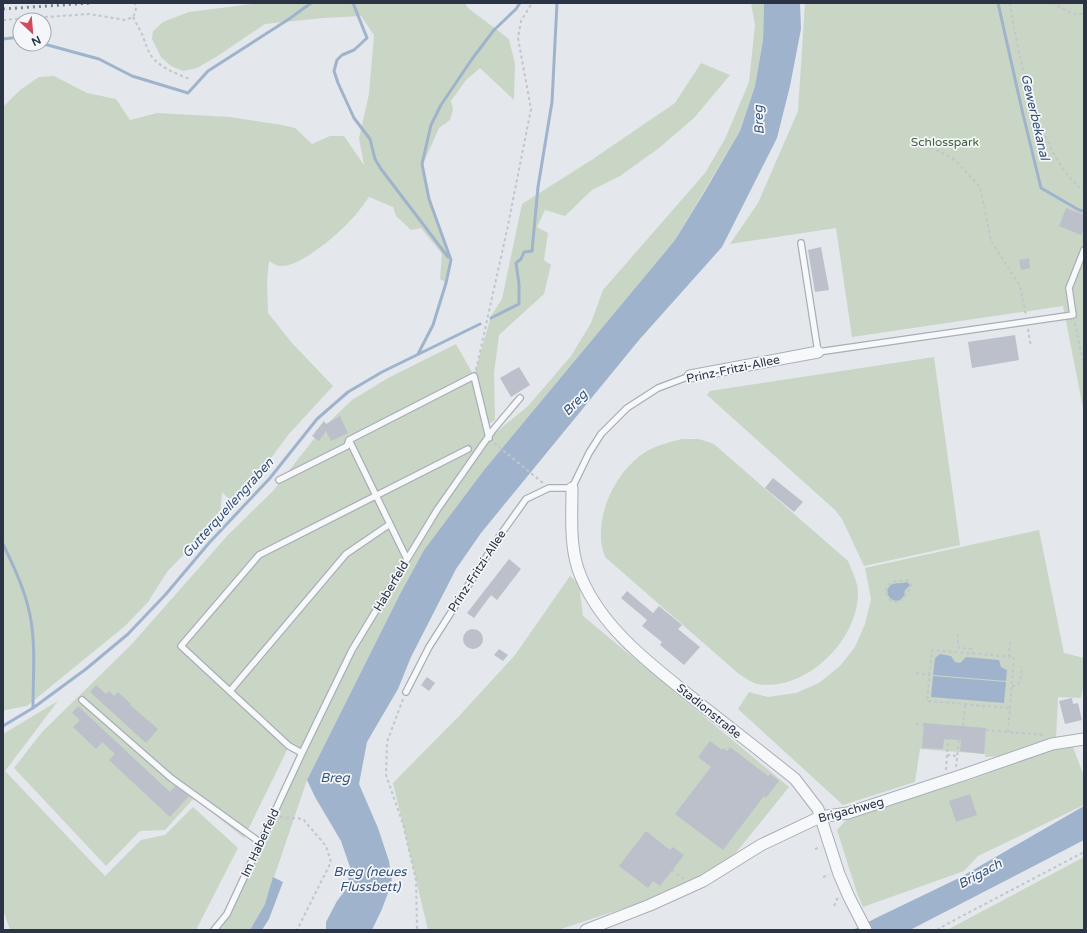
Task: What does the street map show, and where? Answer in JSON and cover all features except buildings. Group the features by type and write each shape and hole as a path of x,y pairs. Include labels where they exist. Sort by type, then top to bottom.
{"street":[{"name":"Prinz-Fritzi-Allee","path":"690,376 818,352"},
{"name":"Stadionstraße","path":"572,488 571,530 574,556 580,576 590,596 621,636 651,664 795,779 818,808 839,874 854,908 866,930"},
{"name":"Brigachweg","path":"586,930 650,905 703,881 761,845 820,817 848,813 963,776 1052,744 1084,739"}],"lane":[{"path":"801,243 818,352"},
{"path":"1073,315 1068,288 1084,250"},
{"name":"Prinz-Fritzi-Allee","path":"818,352 1073,315"},
{"path":"279,480 347,446 349,440 474,376 490,440"},
{"name":"Prinz-Fritzi-Allee","path":"406,692 429,646 501,534 526,499 549,488 572,488 589,453 602,434 626,408 658,388 690,376"},
{"name":"Haberfeld","path":"302,753 352,650 437,510 520,398"},
{"path":"349,440 407,559"},
{"path":"302,753 289,746 181,646 259,555 468,449"},
{"path":"230,691 346,554 390,524"},
{"path":"82,700 171,778 260,842"},
{"name":"Im Haberfeld","path":"214,930 227,914 302,753"}],"path":[{"path":"3,20 89,14 125,20 133,17 136,11 135,3"},
{"path":"474,376 507,230 531,109 518,38 521,21 532,3"},
{"path":"1010,3 1029,91 1040,126 1059,161 1068,174 1084,191"},
{"path":"1052,3 1073,14 1084,14"},
{"path":"133,17 141,32 147,50 152,57 159,63 190,79"},
{"path":"920,142 954,160 980,187 991,241 1020,286 1031,347"},
{"path":"1073,315 1084,366"},
{"path":"490,440 539,479"},
{"path":"903,581 909,581 911,586 905,598 900,602 890,600 886,596 888,585 892,582 903,581"},
{"path":"958,634 959,648 972,649 973,654"},
{"path":"1009,657 1010,641"},
{"path":"1008,732 1012,686 1014,657 932,650 927,701 1010,708"},
{"path":"1012,686 1015,686 1020,682 1022,667"},
{"path":"916,673 930,675"},
{"path":"406,692 386,742 386,775 403,824 416,880 416,920 418,930"},
{"path":"963,726 965,704"},
{"path":"916,724 924,725"},
{"path":"986,730 1048,736"},
{"path":"945,776 948,739"},
{"path":"956,772 959,740"},
{"path":"947,755 958,756"},
{"path":"272,816 302,819 326,846 331,862 297,930"},
{"path":"937,930 1084,852"},
{"path":"672,870 690,883 691,886"},
{"path":"823,877 829,875"}],"green space":[{"path":"260,3 465,3 468,8 509,39 515,64 514,100 480,68 466,80 451,101 453,110 450,120 439,128 423,164 430,199 452,260 447,283 440,279 442,254 421,228 411,230 396,216 393,207 369,197 344,227 317,250 297,262 288,265 279,266 269,261 267,281 268,313 292,343 333,386 288,435 236,506 222,492 220,516 167,572 148,602 125,626 27,706 5,710 3,712 3,107 20,90 39,77 54,76 87,93 116,99 130,120 157,113 230,117 295,128 312,144 330,136 344,136 364,165 359,138 369,94 374,35 361,16 265,24 197,68 183,71 171,66 161,57 152,39 153,31 163,22 189,12"},
{"path":"751,3 764,3 763,40 755,86 740,131 675,240 484,470 424,550 399,596 307,780 265,904 250,930 214,930 227,914 302,753 289,746 244,838 194,798 165,830 140,831 106,866 14,768 42,732 131,645 228,535 273,491 321,430 352,400 388,378 456,344 474,376 491,316 502,299 522,204 593,159 675,103 701,63 730,75 694,118 659,148 620,176 592,190 565,216 545,210 537,227 548,233 544,260 551,265 544,294 499,335 494,373 495,420 486,426 489,438 528,406 571,356 591,323 603,290 705,173 725,139 749,82 755,25"},
{"name":"Schlosspark","path":"805,3 1084,3 1084,413 1063,306 852,337 836,228 730,244 758,203 798,111"},
{"path":"934,357 960,545 864,566 842,519 835,510 707,395 710,391"},
{"path":"682,439 699,439 714,444 848,561 858,589 856,611 849,628 839,645 826,659 811,671 794,680 776,684 758,684 739,674 605,557 601,539 603,514 607,501 620,478 637,458 647,451 660,445"},
{"path":"1039,530 1064,653 1084,658 1084,682 1081,698 1058,697 1056,738 1002,756 985,757 985,754 920,749 915,782 843,805 738,709 749,692 768,697 796,693 819,683 840,666 855,647 865,624 871,599 865,568"},
{"path":"570,576 579,584 583,616 789,787 730,860 692,881 643,902 558,930 428,930 393,783 460,715 515,655"},
{"path":"58,701 5,771 105,876 141,840 165,835 193,807 238,848 196,930 10,930 3,909 3,734"},
{"path":"1071,742 1084,776 1084,805 978,856 964,871 863,907 857,893 837,830 848,818 970,780"},
{"path":"1084,857 1084,930 947,930"}],"water":[{"name":"Breg","path":"764,3 800,3 801,29 790,86 777,138 722,247 639,340 481,533 456,569 411,657 398,689 367,742 359,784 378,828 389,861 392,882 372,930 326,930 326,922 337,901 347,888 350,867 341,841 315,797 307,780 399,596 424,550 484,470 675,240 705,191 740,131 755,86 763,40"},
{"path":"907,582 910,585 905,590 903,597 896,601 892,600 888,595 888,588 891,585"},
{"path":"940,654 951,656 955,662 960,663 966,657 999,660 1001,667 1007,670 1006,681 933,675 935,658"},
{"path":"933,676 1006,682 1004,703 931,697"},
{"name":"Brigach","path":"1084,806 1084,840 910,930 853,930 961,877"},
{"path":"273,877 283,882 269,919 262,930 250,930 265,904"}],"waterway":[{"path":"52,46 99,59 132,76 188,93 208,71 289,19 311,3"},
{"path":"353,3 367,38 354,50 342,55 337,60 334,71 338,83 354,118 370,139 375,159 381,169 448,257"},
{"path":"418,354 433,325 446,283 451,260 429,199 422,164 431,125 441,105 472,59 494,30 516,9 520,3"},
{"path":"491,318 519,304 519,284 516,263 521,259 524,252 532,251 538,187 552,102 557,3"},
{"name":"Gewerbekanal","path":"998,3 1041,188 1079,210 1084,211"},
{"path":"3,39 12,38"},
{"name":"Gutterquellengraben","path":"3,726 33,708 86,669 128,634 166,594 209,543 270,478 317,419 348,392 382,372 480,324"},
{"path":"3,544 22,588 30,615 34,649 33,708"}],"railway":[{"path":"3,9 91,3"}],"water label":[{"name":"Breg (neues Flussbett)","path":"370,880"}]}
